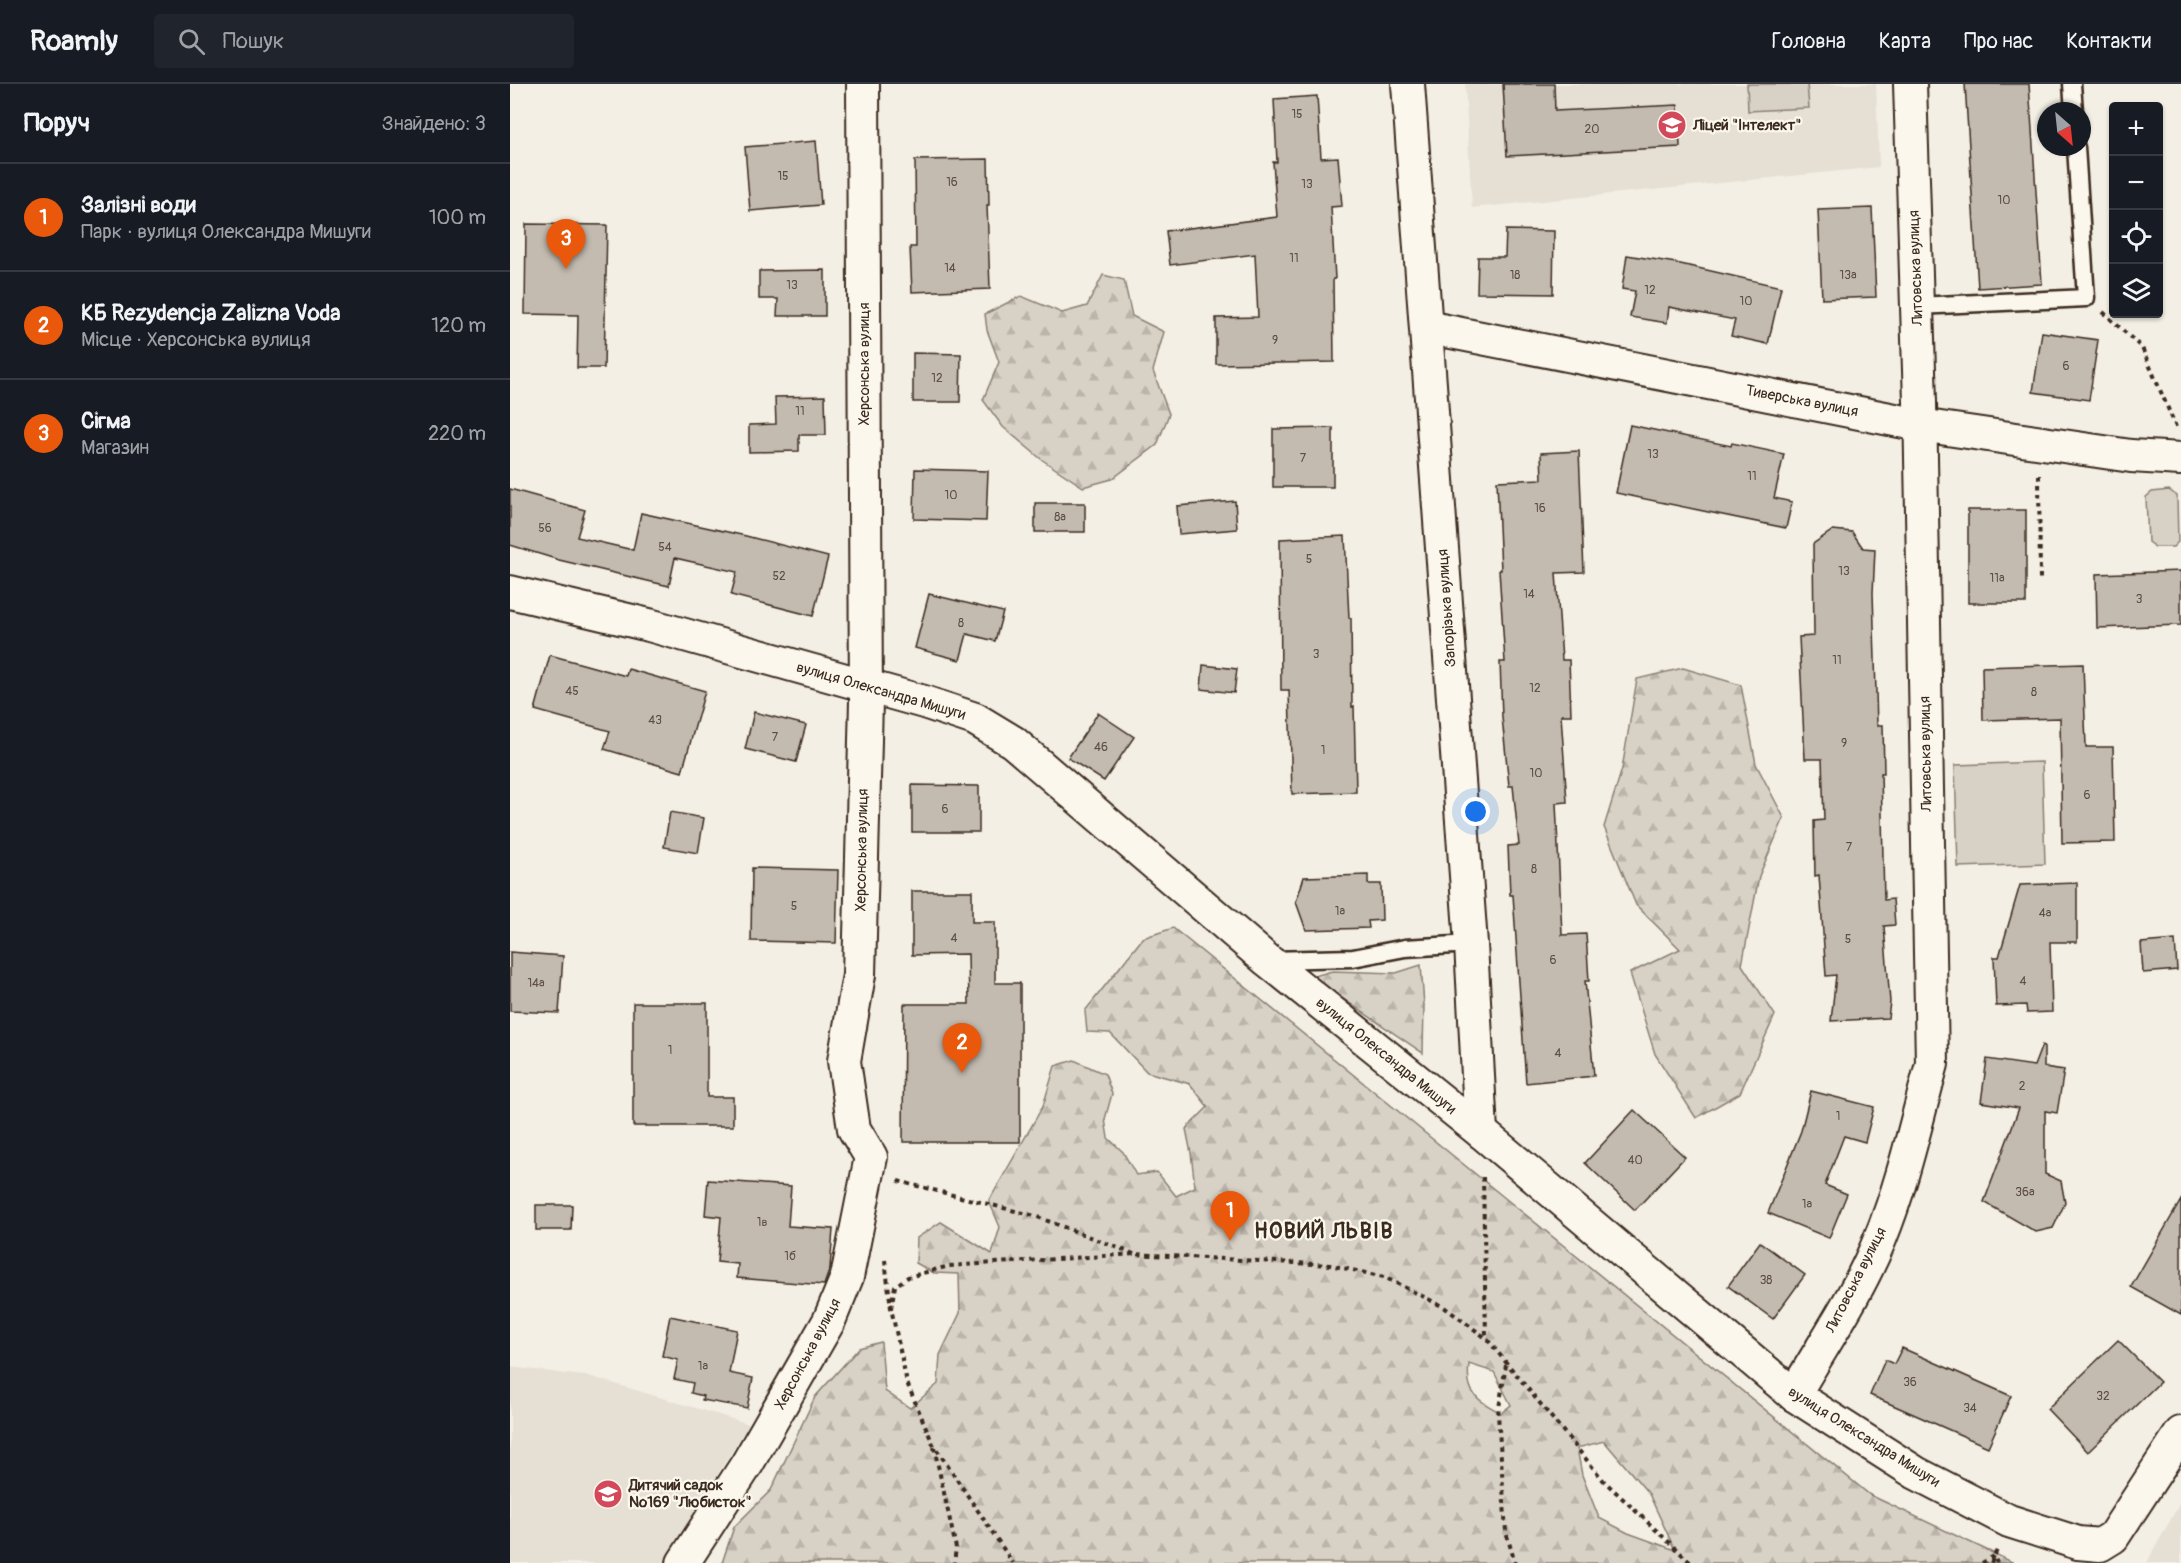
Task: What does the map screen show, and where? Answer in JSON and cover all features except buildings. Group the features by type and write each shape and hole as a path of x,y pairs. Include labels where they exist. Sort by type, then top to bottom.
{"street":[{"name":"Херсонська вулиця","path":"683,1563 747,1464 829,1321 847,1277 871,1157 854,1129 844,1060 859,975 866,685 863,84"},
{"name":"Запорізька вулиця","path":"1408,84 1471,944 1481,1132"},
{"name":"Литовська вулиця","path":"1794,1395 1854,1292 1880,1239 1932,1064 1920,425 1910,84"},
{"name":"Тиверська вулиця","path":"1426,327 1920,425 2131,456 2181,459"},
{"name":"вулиця Олександра Мишуги","path":"510,592 649,625 866,685 975,719 1012,742 1267,960 1481,1132 1794,1395 1916,1473 2009,1521 2078,1543 2100,1545 2113,1537 2181,1433"}],"lane":[{"path":"2072,84 2073,102"},
{"path":"1917,306 2086,298 2077,156"},
{"path":"1267,960 1353,957 1405,948 1471,944"}],"path":[{"path":"2086,298 2142,348 2177,428"},
{"path":"2038,467 2040,580"},
{"path":"1481,1132 1486,1338"},
{"path":"871,1157 896,1181 1035,1216 1135,1254"},
{"path":"883,1250 891,1308 907,1383 933,1444 956,1548 954,1563"},
{"path":"891,1308 895,1286 908,1277 949,1266 1135,1254 1330,1265 1384,1277 1444,1307 1486,1338 1604,1481 1691,1563"},
{"path":"1506,1365 1498,1414 1506,1532 1515,1563"},
{"path":"933,1444 1013,1563"},
{"path":"1982,1563 1994,1556 1997,1563"}],"shaded area":[{"name":"Ліцей \"Інтелект\"","path":"1465,84 1876,84 1879,167 1472,208"},
{"name":"Дитячий садок №169 \"Любисток\"","path":"510,1367 592,1377 749,1424 663,1563 510,1563"},
{"path":"2181,1501 2181,1563 2147,1563 2150,1557"}],"green space":[{"path":"1747,84 1807,84 1809,108 1748,111"},
{"path":"1103,275 1124,280 1132,316 1164,332 1153,371 1169,414 1157,445 1112,479 1083,487 1041,459 1003,427 983,400 999,362 987,330 985,314 1021,296 1062,313 1087,306"},
{"path":"2169,490 2177,496 2178,542 2173,547 2155,547 2148,542 2146,497 2152,492"},
{"path":"1683,668 1741,685 1756,764 1784,818 1759,876 1742,965 1775,1015 1740,1093 1696,1118 1655,1054 1630,973 1680,949 1636,905 1604,827 1622,769 1637,679"},
{"path":"2042,762 2045,864 1958,867 1955,765"},
{"path":"1173,928 1870,1495 2014,1563 722,1563 734,1527 771,1490 815,1397 859,1348 881,1342 885,1391 910,1408 938,1384 940,1355 960,1313 959,1274 934,1273 916,1263 917,1238 941,1222 992,1254 1000,1227 989,1201 1043,1106 1055,1066 1074,1060 1105,1074 1112,1094 1105,1119 1108,1138 1123,1152 1136,1175 1157,1172 1176,1196 1195,1187 1186,1129 1208,1107 1190,1084 1147,1072 1110,1033 1087,1032 1085,1011 1143,938","holes":["1469,1364 1494,1372 1511,1405 1501,1413 1479,1399 1471,1389","1604,1441 1649,1494 1675,1550 1628,1533 1599,1518 1582,1475 1577,1448"]},
{"path":"1421,965 1424,1005 1423,1053 1311,977 1332,971 1396,973"}],"place":[{"name":"Ліцей \"Інтелект\"","path":"1672,125"},
{"name":"Сігма","path":"566,269"},
{"name":"КБ Rezydencja Zalizna Voda","path":"962,1073"},
{"name":"Залізні води","path":"1230,1241"},
{"name":"Дитячий садок №169 \"Любисток\"","path":"608,1494"}],"district":[{"name":"НОВИЙ ЛЬВІВ","path":"1324,1231"}]}
